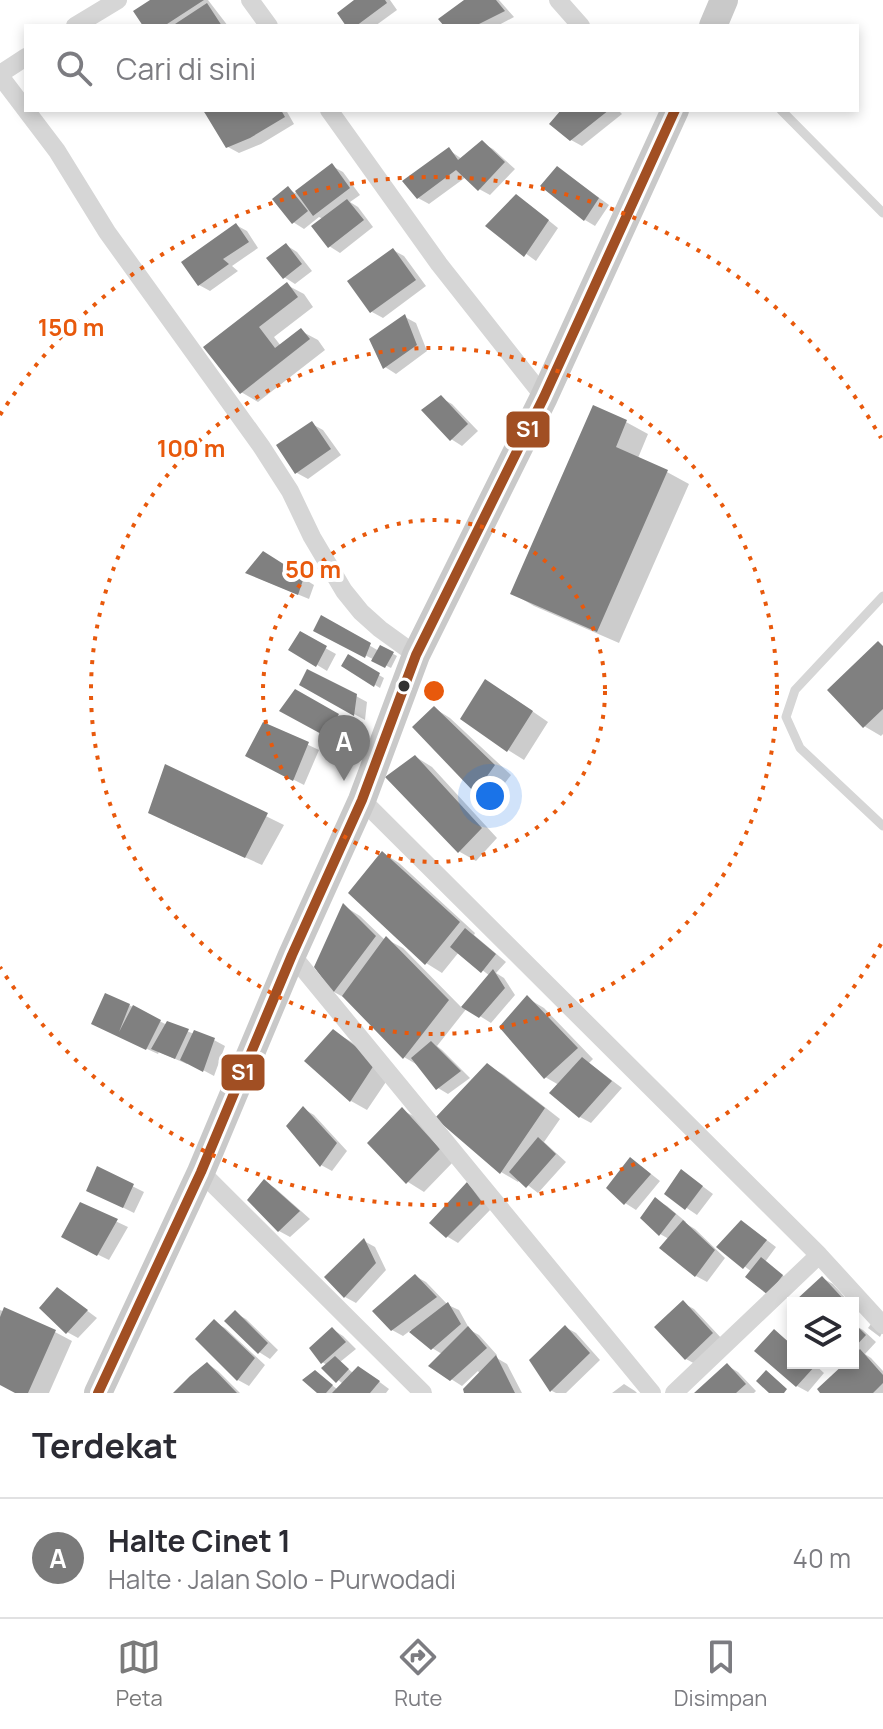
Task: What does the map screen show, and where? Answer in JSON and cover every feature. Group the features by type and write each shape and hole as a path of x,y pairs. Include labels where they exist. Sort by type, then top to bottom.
{"main road":[{"path":"714,24 724,0"},
{"path":"98,1393 201,1172 292,955 362,800 416,655 544,397 666,115"}],"street":[{"path":"78,24 118,0"},
{"path":"250,0 268,24"},
{"path":"558,0 579,24"},
{"path":"24,58 0,75 24,107"},
{"path":"28,112 57,151 107,232 261,446 290,491 312,537 344,591 380,629 416,655"},
{"path":"330,112 439,264 544,397"},
{"path":"362,800 819,1255 883,1325"},
{"path":"292,955 652,1393"},
{"path":"201,1172 423,1393"},
{"path":"674,1393 819,1255"}],"lane":[{"path":"783,112 883,213"},
{"path":"883,596 795,690 786,717 800,748 883,826"}],"building":[{"path":"150,0 204,0 167,24 142,24 133,11"},
{"path":"354,0 385,0 387,3 359,24 345,24 337,13"},
{"path":"464,0 496,0 505,11 479,24 442,24 438,19"},
{"path":"207,3 221,24 175,24"},
{"path":"204,112 282,112 285,117 226,148"},
{"path":"559,112 606,112 570,141 549,124"},
{"path":"482,140 505,162 478,191 456,170 417,199 402,181 449,147 458,160"},
{"path":"332,163 350,188 313,216 295,191"},
{"path":"557,166 599,198 584,221 540,186"},
{"path":"288,186 308,211 292,224 272,199"},
{"path":"516,194 549,220 524,257 485,226"},
{"path":"347,199 364,220 328,248 311,226"},
{"path":"236,223 249,242 223,259 229,264 198,286 181,262"},
{"path":"286,243 302,264 283,279 266,258"},
{"path":"393,248 416,280 370,313 347,281"},
{"path":"287,282 298,297 259,327 275,348 301,328 310,339 240,394 203,347"},
{"path":"405,314 417,345 383,369 369,339"},
{"path":"441,395 468,424 450,441 421,410"},
{"path":"593,405 627,420 616,447 668,470 597,632 510,594"},
{"path":"312,421 331,449 295,474 276,445"},
{"path":"263,551 304,577 298,595 245,573"},
{"path":"321,615 371,643 365,658 313,631"},
{"path":"300,631 327,646 316,667 288,650"},
{"path":"878,641 883,646 883,709 863,728 827,690"},
{"path":"380,645 394,652 385,668 371,661"},
{"path":"348,654 380,673 374,687 341,666"},
{"path":"307,669 357,694 354,716 299,685"},
{"path":"485,679 533,711 507,752 460,719"},
{"path":"295,689 339,714 325,736 279,711"},
{"path":"434,706 495,765 475,793 412,727"},
{"path":"263,722 309,742 293,781 245,756"},
{"path":"415,755 482,828 458,853 385,777"},
{"path":"165,764 268,813 245,858 148,813"},
{"path":"382,851 460,922 425,965 348,893"},
{"path":"343,903 376,936 333,993 314,967"},
{"path":"465,928 496,954 481,973 450,947"},
{"path":"386,936 449,1000 403,1059 342,996"},
{"path":"493,969 505,988 479,1018 461,1007"},
{"path":"105,993 130,1004 119,1032 133,1005 161,1020 146,1050 91,1024"},
{"path":"527,995 578,1048 544,1079 499,1027"},
{"path":"167,1021 189,1029 175,1059 151,1049"},
{"path":"333,1029 376,1062 350,1102 304,1061"},
{"path":"194,1030 215,1038 203,1072 180,1060"},
{"path":"431,1041 461,1071 436,1090 411,1058"},
{"path":"582,1057 612,1081 579,1118 549,1093"},
{"path":"487,1063 545,1108 500,1174 435,1118"},
{"path":"303,1106 337,1143 320,1167 286,1126"},
{"path":"402,1107 440,1149 406,1184 367,1143"},
{"path":"538,1137 556,1154 526,1188 509,1172"},
{"path":"630,1157 651,1174 624,1205 606,1188"},
{"path":"97,1166 134,1184 123,1208 86,1191"},
{"path":"681,1169 703,1186 685,1210 664,1194"},
{"path":"264,1179 300,1211 278,1232 247,1200"},
{"path":"467,1182 482,1202 446,1238 429,1223"},
{"path":"655,1197 676,1214 659,1236 640,1218"},
{"path":"80,1202 118,1219 97,1256 61,1237"},
{"path":"683,1220 715,1250 695,1277 659,1248"},
{"path":"741,1220 767,1240 743,1269 716,1247"},
{"path":"364,1238 376,1263 344,1298 324,1277"},
{"path":"761,1257 783,1275 768,1295 745,1277"},
{"path":"415,1274 437,1297 391,1331 372,1311"},
{"path":"822,1276 841,1297 799,1297"},
{"path":"57,1287 88,1310 66,1334 39,1308"},
{"path":"683,1300 713,1333 685,1360 654,1327"},
{"path":"448,1302 461,1324 431,1350 409,1332"},
{"path":"4,1307 56,1330 28,1393 15,1393 0,1385 0,1317"},
{"path":"235,1310 268,1343 258,1354 224,1321"},
{"path":"214,1319 255,1358 237,1381 195,1339"},
{"path":"565,1325 590,1353 550,1392 529,1360"},
{"path":"468,1326 487,1348 450,1381 428,1366"},
{"path":"332,1327 346,1342 321,1364 309,1348"},
{"path":"859,1328 866,1335 859,1343"},
{"path":"774,1329 787,1341 787,1369 812,1369 796,1387 754,1351"},
{"path":"859,1350 883,1375 883,1383 873,1393 820,1393 817,1389 839,1369 859,1369"},
{"path":"496,1355 515,1393 464,1393 463,1389"},
{"path":"335,1356 349,1369 336,1383 321,1368"},
{"path":"207,1362 237,1393 173,1393 190,1376"},
{"path":"727,1363 746,1384 736,1393 694,1393"},
{"path":"358,1366 380,1381 370,1393 332,1393"},
{"path":"315,1370 333,1385 326,1393 317,1393 302,1380"},
{"path":"766,1370 787,1389 784,1393 769,1393 756,1381"}],"transit line":[{"name":"S1","path":"98,1393 201,1172 292,955 362,800 416,655 544,397 674,112"}],"place":[{"name":"Halte Cinet 1","path":"344,781"}]}
